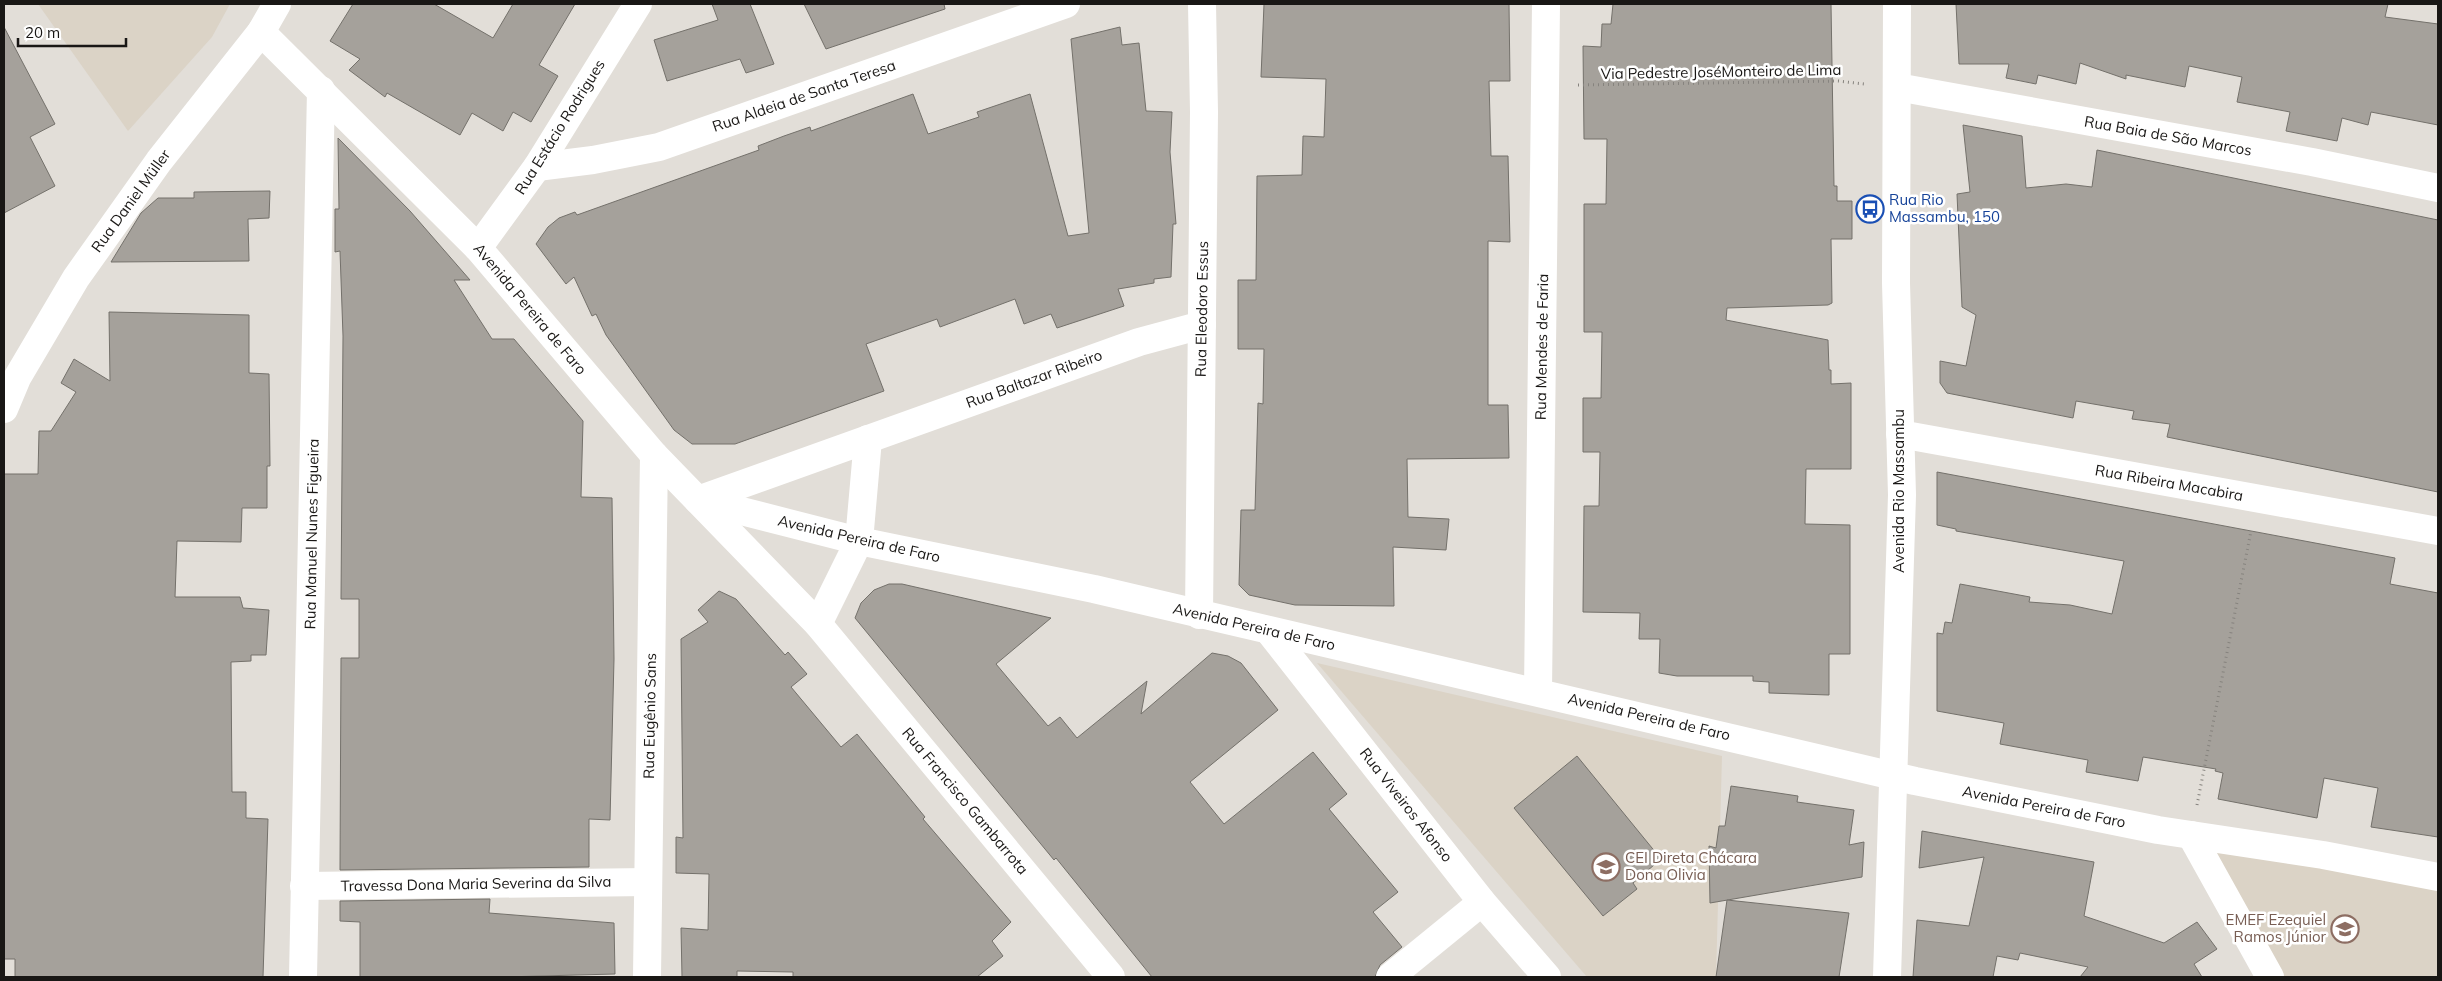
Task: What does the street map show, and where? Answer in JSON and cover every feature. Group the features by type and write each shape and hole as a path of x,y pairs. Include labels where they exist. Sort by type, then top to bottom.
{"street":[{"name":"Rua Daniel Müller","path":"4,409 16,378 76,278 159,161 261,32 277,4"},
{"name":"Rua Estácio Rodrigues","path":"478,248 537,167 638,4"},
{"name":"Rua Aldeia de Santa Teresa","path":"537,167 593,160 659,147 1066,4"},
{"name":"Rua Eleodoro Essus","path":"1199,615 1204,112 1202,4"},
{"name":"Rua Mendes de Faria","path":"1538,691 1546,4"},
{"name":"Avenida Rio Massambu","path":"1887,977 1902,495 1896,283 1897,4"},
{"name":"Avenida Pereira de Faro","path":"261,32 322,90 478,248 654,455 698,500 859,541 1094,589 1199,615 1538,691 1894,775 2191,835 2324,855 2438,877"},
{"name":"Rua Baia de São Marcos","path":"1897,87 2312,162 2438,188"},
{"name":"Rua Manuel Nunes Figueira","path":"303,977 322,90"},
{"name":"Rua Baltazar Ribeiro","path":"698,500 1139,342 1202,325"},
{"name":"Rua Ribeira Macabira","path":"1900,434 2438,531"},
{"path":"818,624 859,541 868,439"},
{"name":"Rua Eugênio Sans","path":"647,977 654,455"},
{"name":"Rua Francisco Gambarrota","path":"698,500 818,624 1111,977"},
{"name":"Rua Viveiros Afonso","path":"1269,631 1482,902 1547,977"},
{"path":"2191,835 2270,977"},
{"name":"Travessa Dona Maria Severina da Silva","path":"304,886 648,882"},
{"path":"1390,977 1482,902"}],"path":[{"name":"Via Pedestre JoséMonteiro de Lima","path":"1545,86 1838,81 1897,87"},
{"path":"2191,835 2257,499"}],"shaded area":[{"path":"38,4 230,4 212,37 128,131"},
{"name":"CEI Direta Chácara Dona Olivia","path":"1317,663 1722,756 1716,977 1587,977"},
{"name":"EMEF Ezequiel Ramos Júnior","path":"2199,849 2438,880 2438,977 2283,977"}],"building":[{"path":"353,4 434,4 493,38 513,4 575,4 539,65 558,76 531,122 513,112 503,131 472,113 460,135 387,93 385,97 349,70 360,59 330,41"},
{"path":"712,4 750,4 774,64 746,73 740,59 667,81 654,40 718,20"},
{"path":"804,4 944,4 945,9 826,49"},
{"path":"1264,4 1509,4 1510,81 1489,81 1491,156 1508,156 1510,242 1488,241 1488,405 1508,405 1509,458 1407,459 1408,517 1449,519 1446,550 1393,547 1394,606 1295,605 1249,595 1239,585 1241,510 1255,510 1258,403 1263,404 1264,349 1238,349 1238,280 1256,280 1257,176 1302,175 1303,136 1324,137 1326,79 1261,77"},
{"path":"1613,4 1831,4 1834,186 1837,186 1837,201 1852,201 1852,239 1831,239 1832,303 1828,305 1727,308 1726,320 1828,340 1831,384 1851,383 1851,469 1806,469 1805,524 1850,525 1850,654 1829,654 1829,695 1769,693 1769,682 1753,681 1753,676 1677,676 1659,673 1660,639 1639,639 1640,613 1583,612 1584,506 1599,506 1600,452 1583,452 1583,398 1601,398 1602,332 1584,332 1584,204 1606,204 1607,139 1584,139 1583,46 1601,47 1602,24 1611,24"},
{"path":"1956,4 2388,4 2385,17 2438,24 2438,125 2371,112 2368,125 2342,118 2337,141 2286,131 2290,112 2237,102 2242,77 2189,66 2185,87 2126,75 2126,79 2080,63 2076,84 2038,75 2036,84 2006,78 2009,64 1959,64"},
{"path":"4,27 55,124 30,137 55,186 4,213"},
{"path":"1120,27 1122,45 1139,43 1146,111 1172,112 1170,152 1176,224 1173,224 1171,277 1154,279 1154,283 1118,289 1124,306 1057,328 1051,314 1024,324 1015,299 940,327 937,319 866,344 884,391 735,444 692,444 674,430 606,335 596,314 592,316 574,277 566,284 536,244 548,227 559,218 575,212 577,215 759,150 758,146 784,136 810,127 811,131 913,94 928,134 979,117 977,112 1030,94 1068,236 1089,233 1071,39"},
{"path":"1963,125 2022,136 2026,188 2066,184 2092,187 2097,150 2438,220 2438,492 2167,437 2170,424 2132,419 2134,411 2076,401 2073,418 1947,393 1940,383 1940,361 1966,366 1976,315 1962,307 1957,194 1970,192"},
{"path":"338,138 410,211 470,280 454,280 492,339 514,339 583,421 581,497 612,498 614,659 610,820 589,819 589,867 340,870 341,658 359,658 359,599 341,599 343,336 340,251 335,252 335,209 339,209"},
{"path":"270,191 269,218 248,219 249,261 111,262 141,213 158,198 194,198 194,192"},
{"path":"109,312 249,315 249,373 269,374 270,466 267,466 267,508 242,508 241,542 177,541 175,597 240,597 243,608 269,610 266,655 251,655 251,661 231,662 232,792 246,792 246,818 268,819 263,977 15,977 15,959 4,959 4,474 38,474 39,431 51,431 76,392 61,383 74,359 110,381"},
{"path":"1937,472 2395,558 2390,584 2438,593 2438,837 2371,827 2378,788 2324,778 2317,818 2218,799 2223,773 2215,771 2216,769 2143,757 2138,781 2086,772 2088,760 2000,744 2004,723 1937,711 1937,633 1943,634 1945,622 1952,623 1960,584 2030,597 2029,602 2070,605 2112,614 2124,561 1956,531 1956,529 1937,525"},
{"path":"889,584 902,584 1051,618 996,664 1048,726 1060,717 1077,738 1147,681 1141,714 1212,653 1228,656 1241,663 1278,710 1190,782 1224,824 1313,752 1347,794 1329,809 1398,892 1373,912 1402,947 1380,965 1375,977 1152,977 1056,858 1054,860 855,618 861,603 874,590"},
{"path":"719,591 736,599 785,655 788,652 807,674 791,687 841,747 857,734 925,817 923,819 1011,922 992,941 1003,956 977,977 793,977 793,972 737,971 737,977 682,977 681,928 708,930 709,874 676,873 676,837 683,838 681,639 708,622 698,610"},
{"path":"1577,756 1661,859 1633,883 1637,889 1603,916 1514,808"},
{"path":"1731,786 1798,796 1797,802 1854,810 1849,845 1864,842 1862,877 1710,903 1709,846 1716,848 1719,826 1725,826"},
{"path":"1922,831 2094,862 2084,916 2164,943 2197,922 2217,949 2194,964 2202,977 2080,977 2088,967 2020,953 2018,960 1997,956 1993,977 1913,977 1917,920 1969,926 1984,857 1919,868"},
{"path":"490,899 489,913 614,923 615,974 503,977 360,977 360,922 340,921 340,901"},
{"path":"1727,900 1849,913 1839,977 1716,977"}],"place":[{"name":"Rua Rio Massambu, 150","path":"1870,209"},
{"name":"CEI Direta Chácara Dona Olivia","path":"1606,867"},
{"name":"EMEF Ezequiel Ramos Júnior","path":"2345,929"}]}
